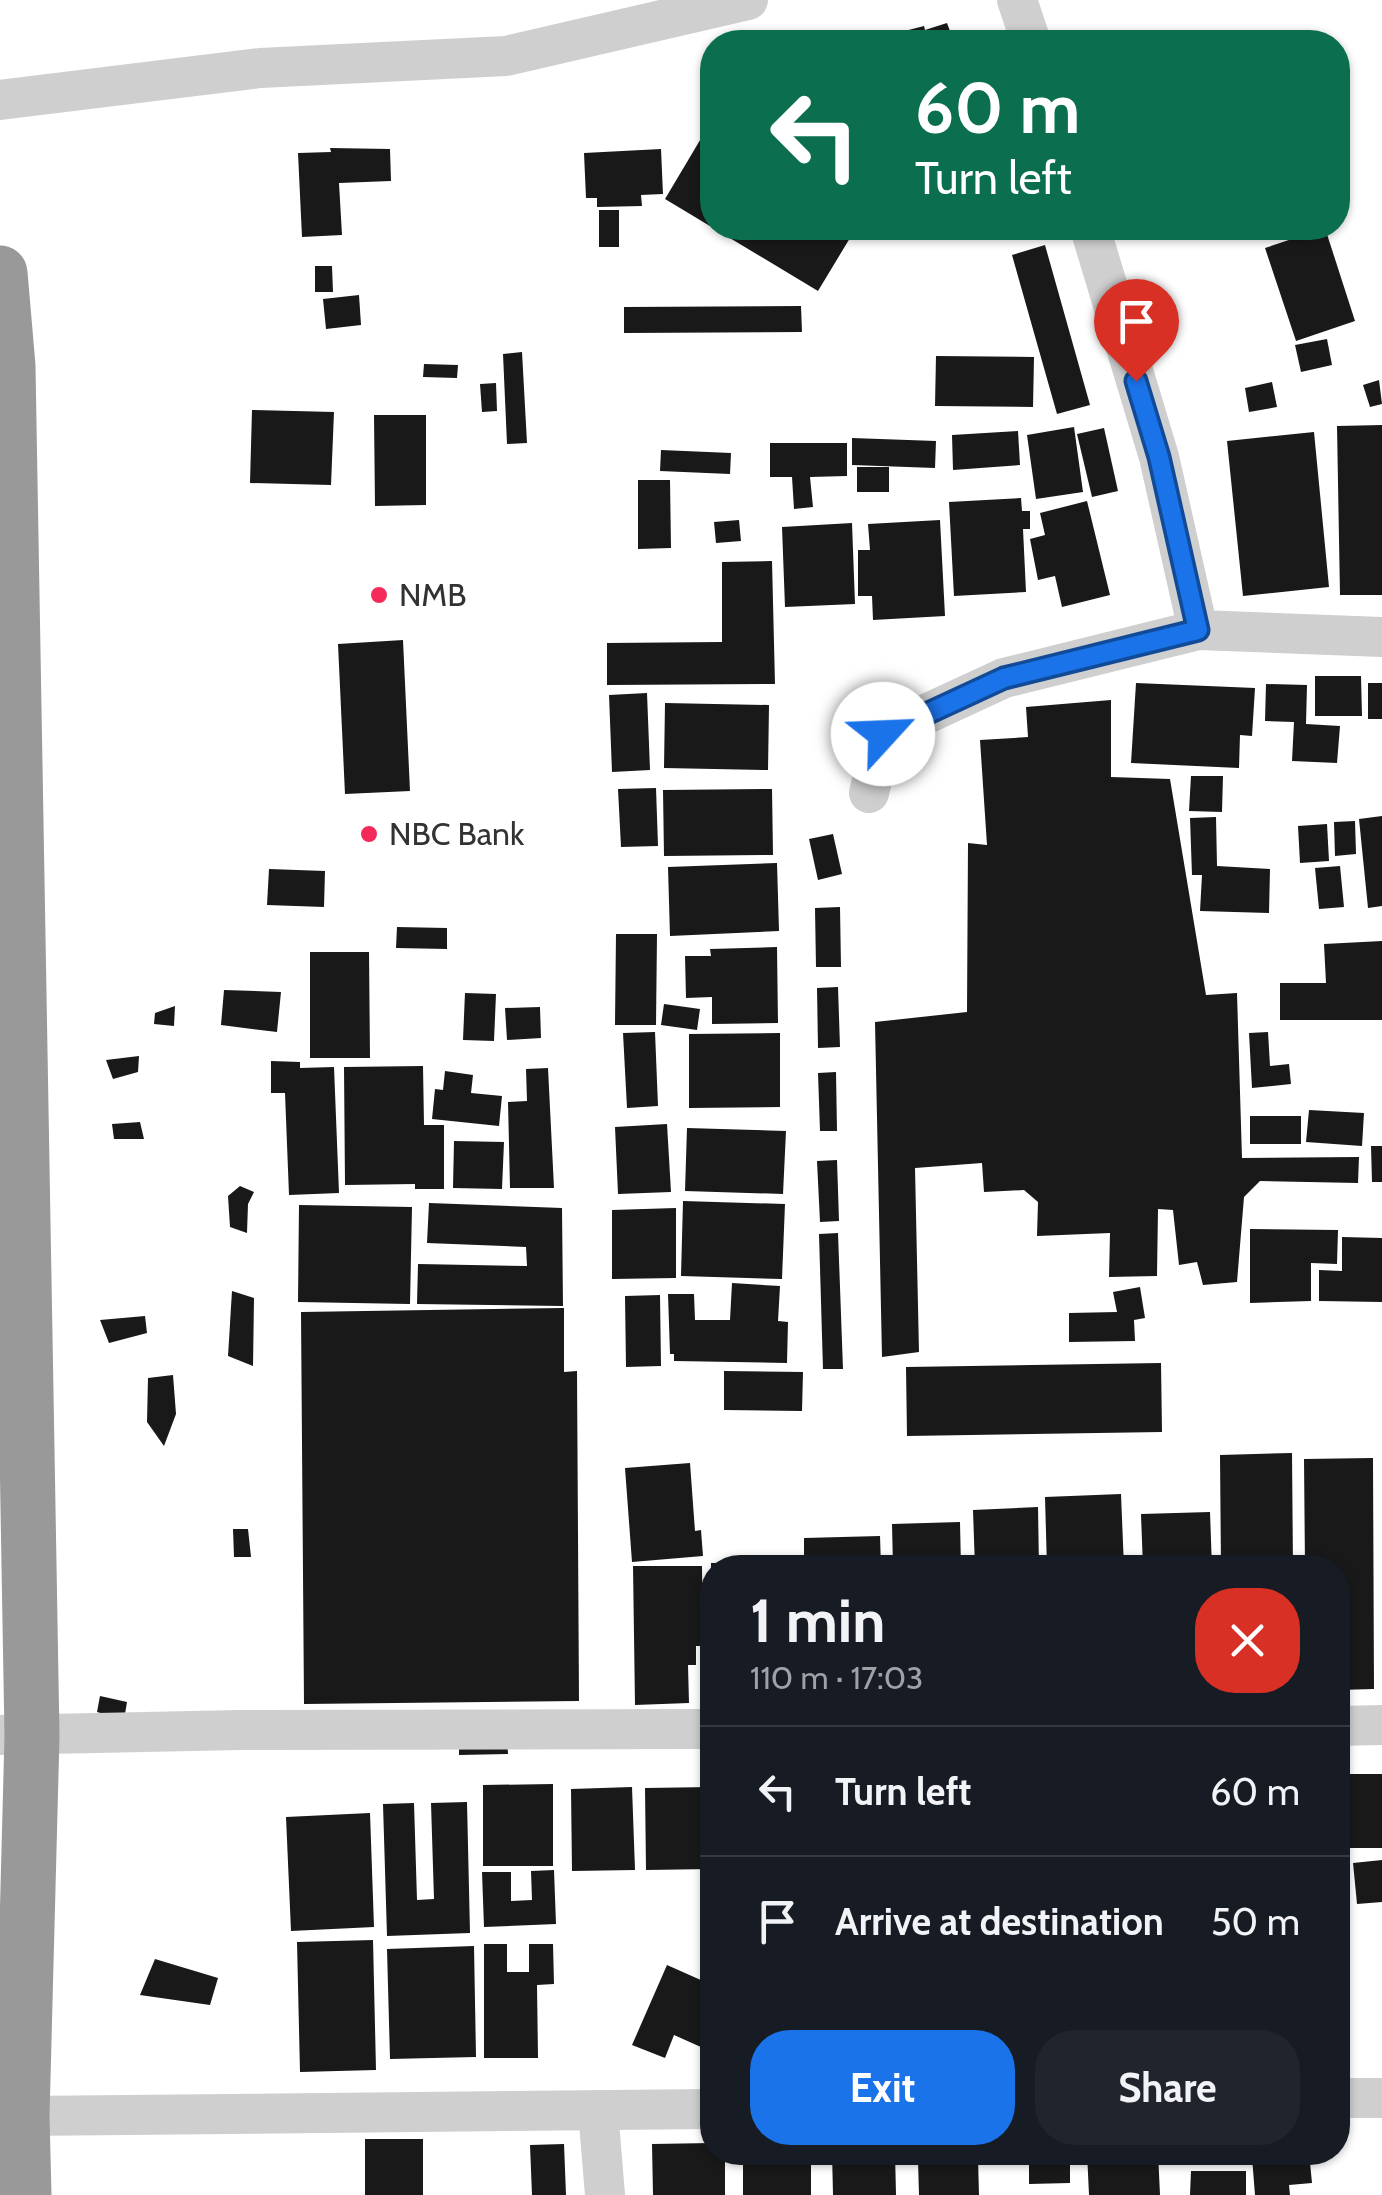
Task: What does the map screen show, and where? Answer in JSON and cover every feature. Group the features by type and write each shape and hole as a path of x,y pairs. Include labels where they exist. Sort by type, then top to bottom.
{"highway":[{"path":"0,273 24,2195"}],"street":[{"path":"0,100 260,68 506,56 652,10 748,0"},
{"path":"1017,0 1028,30"},
{"path":"1094,240 1159,457 1198,630"},
{"path":"869,793 883,734 1004,678 1198,630 1382,638"},
{"path":"1350,1726 1382,1726"},
{"path":"16,1736 240,1730 700,1729"},
{"path":"1350,2098 1382,2098"},
{"path":"22,2116 700,2108"},
{"path":"598,2110 605,2195"}],"building":[{"path":"947,23 950,30 925,30"},
{"path":"700,140 700,220 665,199"},
{"path":"330,148 390,149 391,181 339,183 342,235 302,237 298,153 331,152"},
{"path":"661,149 663,194 641,195 642,206 597,207 597,198 586,198 584,153"},
{"path":"599,210 619,210 619,247 599,247"},
{"path":"733,240 849,240 818,291"},
{"path":"1289,240 1329,240 1355,321 1296,341 1265,248"},
{"path":"1045,245 1090,405 1057,414 1012,255"},
{"path":"315,266 332,266 333,292 315,292"},
{"path":"359,295 361,325 326,329 323,299"},
{"path":"801,306 802,332 624,333 624,307"},
{"path":"1327,339 1332,365 1301,372 1295,345"},
{"path":"522,352 527,443 507,444 503,354"},
{"path":"936,356 1034,357 1033,407 935,406"},
{"path":"424,364 458,365 457,378 423,377"},
{"path":"1379,380 1382,404 1370,407 1363,385"},
{"path":"1272,382 1277,407 1249,412 1245,388"},
{"path":"496,383 497,411 482,412 480,384"},
{"path":"252,410 334,412 331,485 250,483"},
{"path":"374,415 426,415 426,505 375,506"},
{"path":"1382,425 1382,595 1340,595 1337,426"},
{"path":"1074,427 1083,492 1036,499 1027,435"},
{"path":"1104,428 1118,491 1092,497 1077,434"},
{"path":"1018,431 1020,465 953,470 952,435"},
{"path":"1314,432 1329,587 1243,596 1227,441"},
{"path":"852,438 936,441 935,468 852,465"},
{"path":"770,443 847,443 847,476 810,477 813,507 794,509 792,477 770,477"},
{"path":"661,450 731,453 730,474 660,471"},
{"path":"857,467 889,467 889,492 857,492"},
{"path":"638,480 670,480 671,548 638,549"},
{"path":"1021,498 1022,511 1030,511 1030,529 1023,529 1026,592 954,596 949,502"},
{"path":"1087,501 1110,595 1062,607 1055,576 1038,580 1030,539 1045,535 1040,513"},
{"path":"739,520 741,541 716,543 714,522"},
{"path":"940,520 945,616 873,620 872,596 858,596 858,550 870,550 868,524"},
{"path":"852,523 855,604 785,607 782,527"},
{"path":"772,561 775,684 607,685 607,643 722,642 722,562"},
{"path":"403,640 410,791 345,794 338,644"},
{"path":"1315,676 1361,676 1362,716 1315,716"},
{"path":"1136,683 1255,688 1252,736 1240,735 1239,768 1131,763"},
{"path":"1368,683 1382,683 1382,719 1368,719"},
{"path":"1266,684 1307,685 1306,724 1340,726 1337,763 1292,761 1294,722 1265,721"},
{"path":"647,693 650,770 612,772 609,695"},
{"path":"1111,700 1111,777 1170,779 1206,995 1237,993 1242,1158 1359,1157 1358,1183 1260,1181 1244,1197 1237,1282 1203,1285 1197,1262 1179,1265 1173,1210 1158,1209 1157,1276 1109,1277 1110,1233 1037,1236 1038,1202 1024,1190 984,1192 982,1163 915,1168 919,1352 882,1357 875,1022 967,1012 968,843 987,845 980,740 1028,737 1026,707"},
{"path":"665,703 769,705 768,770 664,768"},
{"path":"1191,776 1223,776 1222,812 1189,811"},
{"path":"656,788 658,846 621,847 618,789"},
{"path":"772,789 773,855 664,856 663,790"},
{"path":"1382,816 1382,906 1368,908 1359,819"},
{"path":"1216,817 1217,866 1270,869 1269,913 1200,911 1202,875 1192,875 1190,818"},
{"path":"1355,821 1356,854 1335,856 1334,822"},
{"path":"1327,824 1329,861 1300,863 1298,826"},
{"path":"833,834 842,874 818,880 809,839"},
{"path":"777,863 779,931 670,936 668,867"},
{"path":"1340,866 1344,907 1319,909 1315,868"},
{"path":"269,869 325,871 324,907 267,905"},
{"path":"840,907 841,967 816,967 815,908"},
{"path":"397,927 447,928 447,949 396,948"},
{"path":"616,934 657,934 656,1025 615,1025"},
{"path":"1382,941 1382,1020 1280,1020 1280,983 1326,983 1324,944"},
{"path":"777,947 778,1023 712,1024 712,997 686,998 685,956 711,956 710,949"},
{"path":"310,952 369,952 370,1058 310,1058"},
{"path":"838,987 840,1047 818,1048 817,988"},
{"path":"224,990 281,992 277,1032 221,1025"},
{"path":"465,993 496,994 494,1041 463,1040"},
{"path":"664,1004 700,1009 697,1030 661,1025"},
{"path":"175,1006 174,1026 154,1024 155,1013"},
{"path":"540,1007 541,1038 507,1040 505,1008"},
{"path":"655,1032 658,1106 627,1108 623,1033"},
{"path":"1268,1032 1270,1066 1289,1064 1291,1084 1252,1088 1249,1033"},
{"path":"780,1033 780,1107 689,1108 689,1034"},
{"path":"139,1056 138,1072 113,1079 106,1060"},
{"path":"271,1061 300,1062 300,1068 334,1067 339,1193 289,1195 285,1093 271,1093"},
{"path":"423,1066 424,1125 444,1125 444,1189 415,1189 415,1184 345,1185 344,1067"},
{"path":"548,1068 554,1188 510,1188 508,1102 527,1101 526,1069"},
{"path":"445,1071 473,1075 471,1093 502,1096 499,1126 432,1119 435,1089 443,1090"},
{"path":"836,1072 837,1131 820,1131 818,1073"},
{"path":"1309,1110 1364,1113 1362,1146 1306,1142"},
{"path":"1250,1116 1301,1116 1301,1144 1250,1144"},
{"path":"140,1122 144,1139 114,1139 112,1124"},
{"path":"667,1124 671,1192 618,1194 615,1127"},
{"path":"687,1128 786,1131 783,1194 685,1191"},
{"path":"454,1141 504,1142 502,1189 453,1188"},
{"path":"1371,1146 1382,1146 1382,1182 1372,1182"},
{"path":"837,1160 839,1221 820,1222 817,1161"},
{"path":"240,1186 254,1192 248,1204 247,1233 230,1227 228,1196"},
{"path":"683,1201 785,1204 782,1279 681,1276"},
{"path":"429,1203 562,1208 563,1306 417,1304 418,1264 527,1266 526,1247 427,1243"},
{"path":"299,1205 412,1207 410,1304 298,1302"},
{"path":"676,1208 676,1278 612,1279 612,1210"},
{"path":"1250,1229 1338,1230 1337,1264 1311,1263 1311,1301 1250,1303"},
{"path":"838,1233 843,1369 823,1369 819,1234"},
{"path":"1342,1237 1382,1238 1382,1302 1319,1301 1319,1270 1342,1271"},
{"path":"732,1283 780,1286 778,1321 788,1322 787,1363 674,1361 674,1354 670,1354 668,1294 694,1294 695,1320 730,1320"},
{"path":"1140,1287 1145,1318 1134,1320 1135,1341 1069,1342 1069,1313 1117,1312 1113,1292"},
{"path":"232,1291 254,1298 253,1366 228,1356"},
{"path":"660,1295 661,1366 626,1367 625,1296"},
{"path":"564,1308 564,1372 577,1371 579,1701 304,1704 301,1312"},
{"path":"145,1316 147,1333 109,1343 100,1320"},
{"path":"1161,1363 1162,1432 907,1436 906,1367"},
{"path":"724,1371 803,1372 802,1411 724,1410"},
{"path":"173,1375 176,1414 164,1446 147,1422 148,1378"},
{"path":"1292,1453 1293,1555 1221,1555 1220,1455"},
{"path":"1373,1458 1374,1689 1350,1690 1350,1555 1305,1555 1304,1459"},
{"path":"690,1463 695,1531 701,1530 703,1555 632,1562 625,1468"},
{"path":"1121,1494 1123,1555 1047,1555 1045,1497"},
{"path":"1038,1507 1039,1555 975,1555 973,1510"},
{"path":"1210,1512 1212,1555 1143,1555 1141,1514"},
{"path":"960,1522 961,1555 893,1555 892,1524"},
{"path":"233,1529 248,1529 251,1557 234,1557"},
{"path":"880,1536 881,1555 804,1555 804,1538"},
{"path":"633,1566 700,1566 700,1646 696,1646 696,1665 688,1665 689,1703 635,1705"},
{"path":"100,1696 127,1702 124,1720 97,1712"},
{"path":"459,1737 507,1737 508,1754 459,1755"},
{"path":"1350,1774 1382,1774 1382,1848 1350,1848"},
{"path":"553,1784 553,1866 483,1866 483,1785"},
{"path":"632,1787 635,1870 572,1871 571,1789"},
{"path":"700,1787 700,1869 646,1870 645,1788"},
{"path":"467,1802 470,1933 387,1936 383,1804 414,1803 417,1900 434,1899 431,1803"},
{"path":"370,1813 374,1927 291,1931 286,1817"},
{"path":"1382,1860 1382,1902 1357,1904 1353,1863"},
{"path":"554,1870 556,1924 484,1927 482,1872 511,1872 511,1901 532,1900 531,1871"},
{"path":"373,1940 376,2070 300,2072 297,1942"},
{"path":"484,1944 507,1944 507,1972 529,1972 529,1944 553,1944 554,1984 537,1985 538,2058 484,2058"},
{"path":"474,1946 476,2057 390,2059 387,1949"},
{"path":"155,1959 218,1978 210,2005 140,1995"},
{"path":"667,1965 700,1980 700,2047 674,2035 665,2058 632,2045"},
{"path":"365,2139 423,2139 423,2195 365,2195"},
{"path":"700,2143 700,2165 725,2165 725,2195 653,2195 652,2144"},
{"path":"564,2144 566,2195 532,2195 530,2145"},
{"path":"743,2165 811,2165 811,2195 743,2195"},
{"path":"832,2165 895,2165 896,2195 833,2195"},
{"path":"918,2165 978,2165 979,2195 919,2195"},
{"path":"1029,2165 1070,2165 1070,2183 1029,2184"},
{"path":"1088,2165 1159,2165 1160,2195 1089,2195"},
{"path":"1253,2165 1310,2165 1312,2183 1289,2185 1290,2195 1255,2195"},
{"path":"1191,2171 1246,2171 1246,2195 1190,2195"}],"place":[{"name":"NMB","path":"379,595"},
{"name":"NBC Bank","path":"369,834"}],"route":[{"path":"883,734 1004,678 1198,630 1159,457 1136,381"}]}
